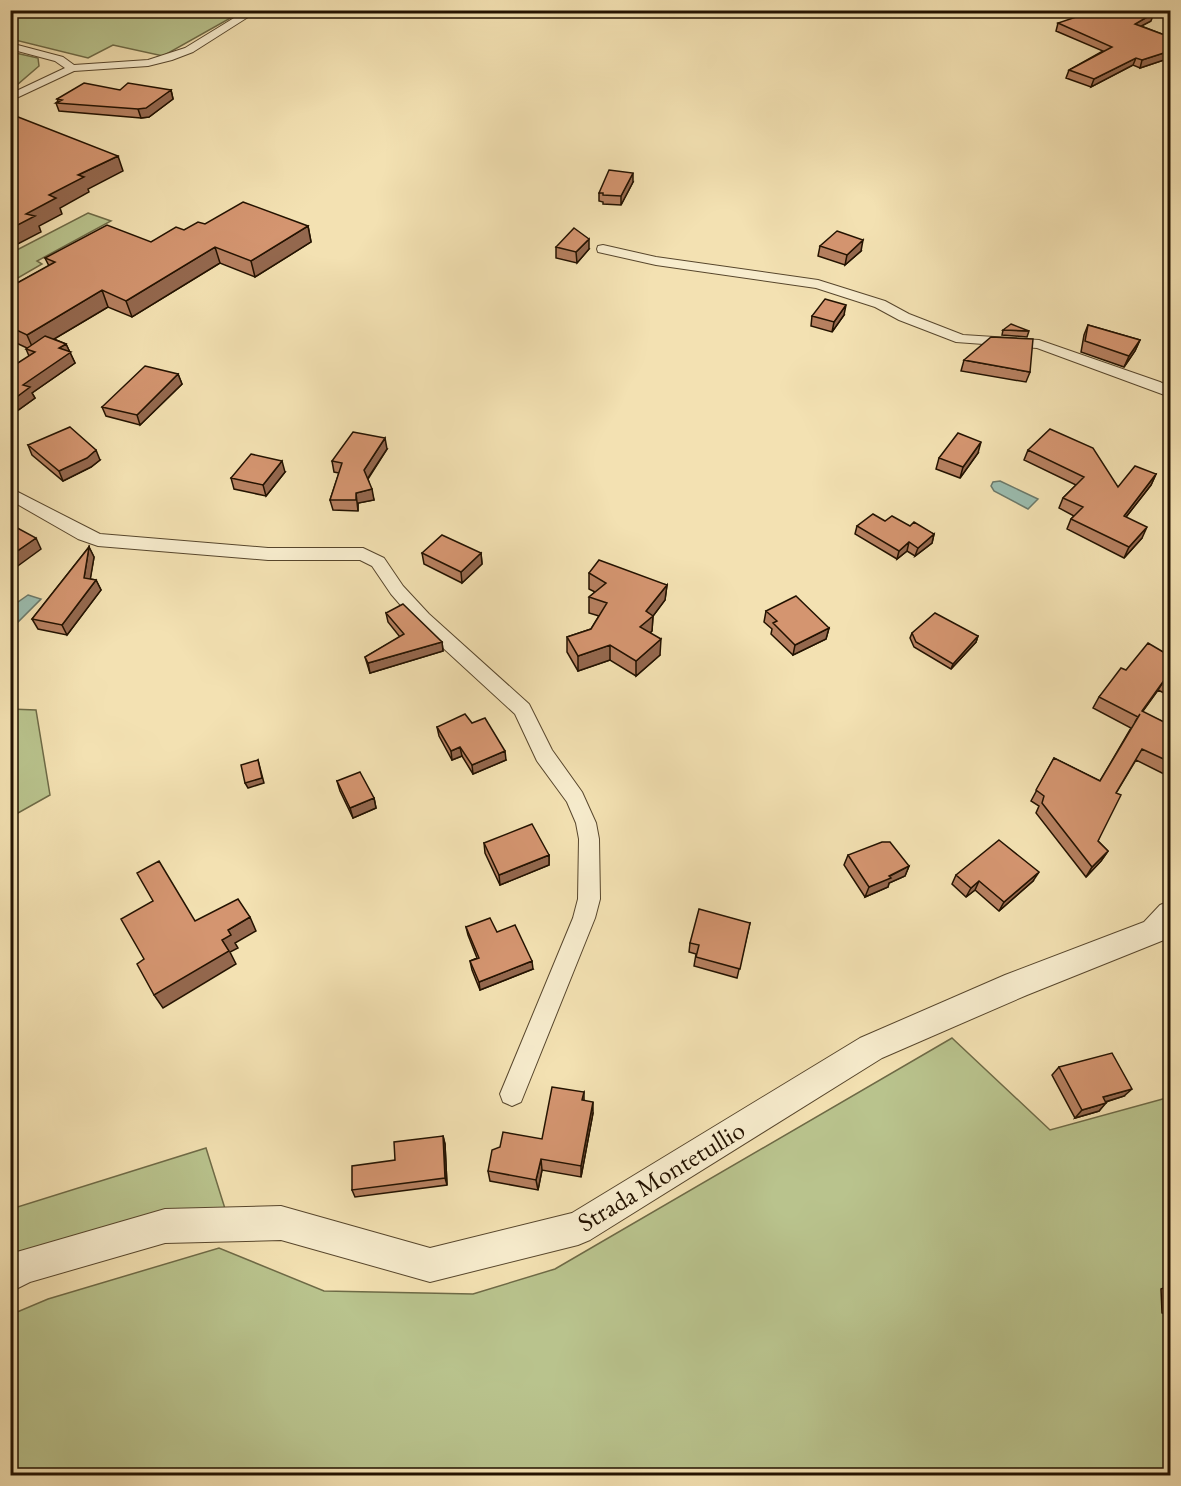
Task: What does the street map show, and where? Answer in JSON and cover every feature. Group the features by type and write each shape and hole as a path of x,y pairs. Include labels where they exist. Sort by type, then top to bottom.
{"street":[{"path":"10,98 72,68 148,63 168,58 189,50 255,10"},
{"path":"341,10 384,13 438,10"},
{"path":"10,46 59,59 72,68"},
{"path":"603,249 656,261 818,284 880,304 904,317 961,339 1039,344 1155,385 1170,393"},
{"path":"10,493 84,535 98,540 268,554 353,553 373,557 397,590 423,619 522,708 544,755 581,809 589,839 590,881 584,918 512,1094"},
{"name":"Strada Montetullio","path":"10,1275 22,1268 165,1226 281,1223 430,1265 578,1228 871,1048 1016,986 1154,931 1170,914"}],"green space":[{"path":"11,11 243,11 163,56 113,45 88,58 11,39"},
{"path":"11,52 38,58 39,66 11,90"},
{"path":"88,213 111,221 37,261 42,264 11,282 11,253"},
{"path":"10,709 36,710 50,795 11,817"},
{"path":"952,1038 1050,1130 1170,1097 1170,1475 11,1475 10,1315 48,1299 219,1248 324,1291 473,1294 555,1269"},
{"path":"206,1148 227,1215 11,1278 11,1209"}],"shaded area":[{"path":"1000,481 1038,499 1028,509 994,491 991,486 993,482"},
{"path":"28,595 41,599 16,624 11,622 11,607"}],"building":[{"path":"1097,10 1150,10 1154,13 1135,24 1170,37 1165,41 1170,43 1170,51 1142,60 1136,58 1094,79 1069,70 1112,47 1058,23"},
{"path":"84,83 120,90 128,83 171,90 146,108 138,109 56,103 62,100 57,99"},
{"path":"13,115 118,156 78,175 84,177 49,195 56,198 26,214 35,216 10,229 10,116"},
{"path":"609,170 633,173 621,196 599,193"},
{"path":"243,202 308,226 251,261 215,247 126,301 102,290 27,335 10,327 10,287 55,262 45,258 107,225 151,242 176,227 184,230 198,222 205,224"},
{"path":"574,228 589,239 576,252 556,247"},
{"path":"837,231 863,240 847,255 820,246"},
{"path":"825,299 846,305 834,322 812,316"},
{"path":"1011,324 1029,331 1003,330"},
{"path":"1088,325 1140,340 1129,356 1085,341"},
{"path":"45,336 66,344 59,348 71,352 23,385 30,387 10,402 10,368 35,352 26,349"},
{"path":"991,337 1033,339 1030,372 964,360"},
{"path":"145,366 178,374 137,415 102,407"},
{"path":"70,427 96,450 87,458 59,471 28,445"},
{"path":"1050,429 1093,448 1118,487 1135,466 1156,474 1124,516 1147,527 1129,547 1071,519 1083,507 1063,498 1084,477 1028,450"},
{"path":"353,432 385,438 364,470 372,489 356,493 356,500 330,500 342,463 332,461"},
{"path":"958,433 981,442 963,467 939,458"},
{"path":"251,454 282,461 263,485 231,478"},
{"path":"873,514 885,521 892,516 910,526 914,522 934,534 918,548 909,542 899,551 857,526"},
{"path":"10,524 36,538 10,556"},
{"path":"442,535 481,553 461,572 422,553"},
{"path":"89,547 84,578 96,580 62,625 32,619"},
{"path":"599,560 667,585 646,611 653,616 640,627 661,639 636,661 610,645 578,656 567,637 591,629 607,603 589,597 606,583 589,573"},
{"path":"796,596 829,628 795,645 773,623 777,621 766,611"},
{"path":"403,604 442,642 368,663 365,657 404,634 386,613"},
{"path":"935,613 978,636 953,664 916,642 912,633"},
{"path":"1148,643 1170,656 1170,681 1165,679 1142,711 1170,725 1170,762 1142,749 1116,793 1121,795 1098,841 1108,851 1092,867 1042,803 1044,796 1036,790 1054,758 1100,781 1140,714 1138,717 1099,697 1121,668 1126,670"},
{"path":"465,714 472,723 485,718 505,751 472,765 460,747 451,751 437,727"},
{"path":"258,760 262,778 245,783 241,765"},
{"path":"360,772 374,798 350,808 337,781"},
{"path":"532,824 549,855 499,875 484,843"},
{"path":"999,840 1039,872 1004,902 979,881 971,888 956,875"},
{"path":"882,842 890,842 909,866 889,876 891,878 869,887 848,855"},
{"path":"159,861 195,921 238,899 250,917 228,930 231,935 222,940 229,951 154,995 137,964 144,959 121,919 153,901 137,873"},
{"path":"699,909 750,923 740,969 696,957 699,945 690,943"},
{"path":"490,918 497,932 515,925 532,961 479,982 470,961 479,958 466,927"},
{"path":"1112,1053 1132,1089 1103,1097 1106,1103 1082,1110 1059,1067"},
{"path":"552,1087 584,1092 582,1100 593,1102 581,1166 541,1159 536,1180 488,1171 492,1150 500,1147 503,1132 542,1139"},
{"path":"443,1136 445,1178 352,1190 352,1166 395,1160 394,1142"},
{"path":"1166,1287 1170,1288 1170,1311 1167,1310"}]}
